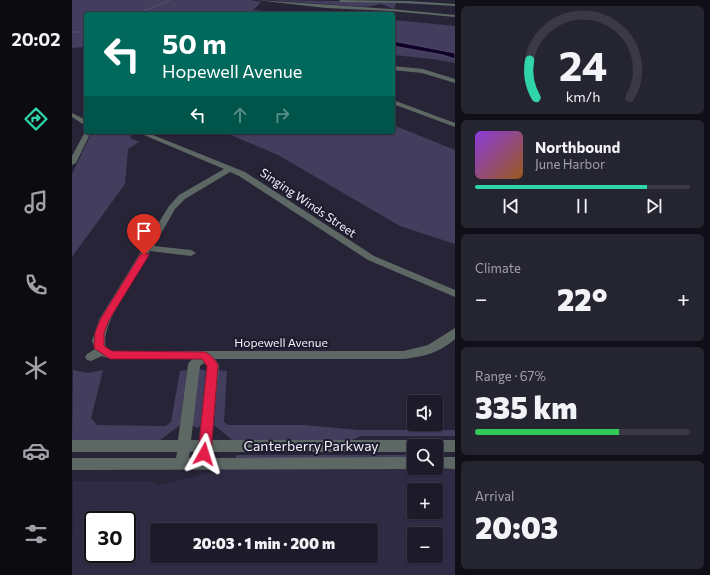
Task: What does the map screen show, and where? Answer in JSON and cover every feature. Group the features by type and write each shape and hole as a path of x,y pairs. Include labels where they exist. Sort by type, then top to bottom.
{"street":[{"path":"258,0 331,7 380,8 455,16"},
{"path":"313,0 321,0"},
{"path":"419,0 455,4"},
{"path":"336,1 455,4"},
{"path":"395,68 428,72 455,81"},
{"path":"395,103 455,125"},
{"path":"72,116 79,118 84,122"},
{"path":"72,163 87,134"},
{"name":"Singing Winds Street","path":"146,134 250,178 371,258 455,294"},
{"path":"91,357 101,351 98,341 102,327 178,200 230,169"},
{"path":"148,248 191,254"},
{"name":"Hopewell Avenue","path":"101,351 110,355 205,356 413,354 441,344 455,332"},
{"path":"182,463 194,364 205,356 213,365 204,463"},
{"name":"Canterberry Parkway","path":"72,446 455,446"},
{"name":"Canterberry Parkway","path":"72,464 407,463"},
{"path":"443,463 455,463"}],"shaded area":[{"path":"72,0 250,0 261,2 253,10 274,12 84,12 84,47 72,48"},
{"path":"267,0 410,2 455,6 396,3 394,9 381,4 366,7"},
{"path":"395,20 455,26 455,63 395,55"},
{"path":"395,41 455,53 455,59 443,55 395,46"},
{"path":"395,126 455,150 455,244 400,226 278,155 229,134 395,134"},
{"path":"91,134 131,134 130,138 139,142 128,149 125,184 72,257 72,174"},
{"path":"200,369 206,371 202,425 197,428 192,425 198,371"},
{"path":"73,370 88,373 103,370 91,418 97,425 166,426 171,422 180,371 187,370 180,425 159,441 72,440"},
{"path":"218,370 227,371 224,422 228,425 304,425 359,430 455,430 455,436 361,436 352,440 232,440 214,425"},
{"path":"407,454 407,458 236,459 236,455 403,455"},
{"path":"228,468 407,469 407,475 443,475 443,469 455,469 455,575 72,575 73,481 148,481 160,485"}],"waterway":[{"path":"141,12 170,0"},
{"path":"72,32 84,32"}],"route":[{"path":"144,255 104,320 98,345 101,351 110,355 205,356 213,365 204,454"}]}
